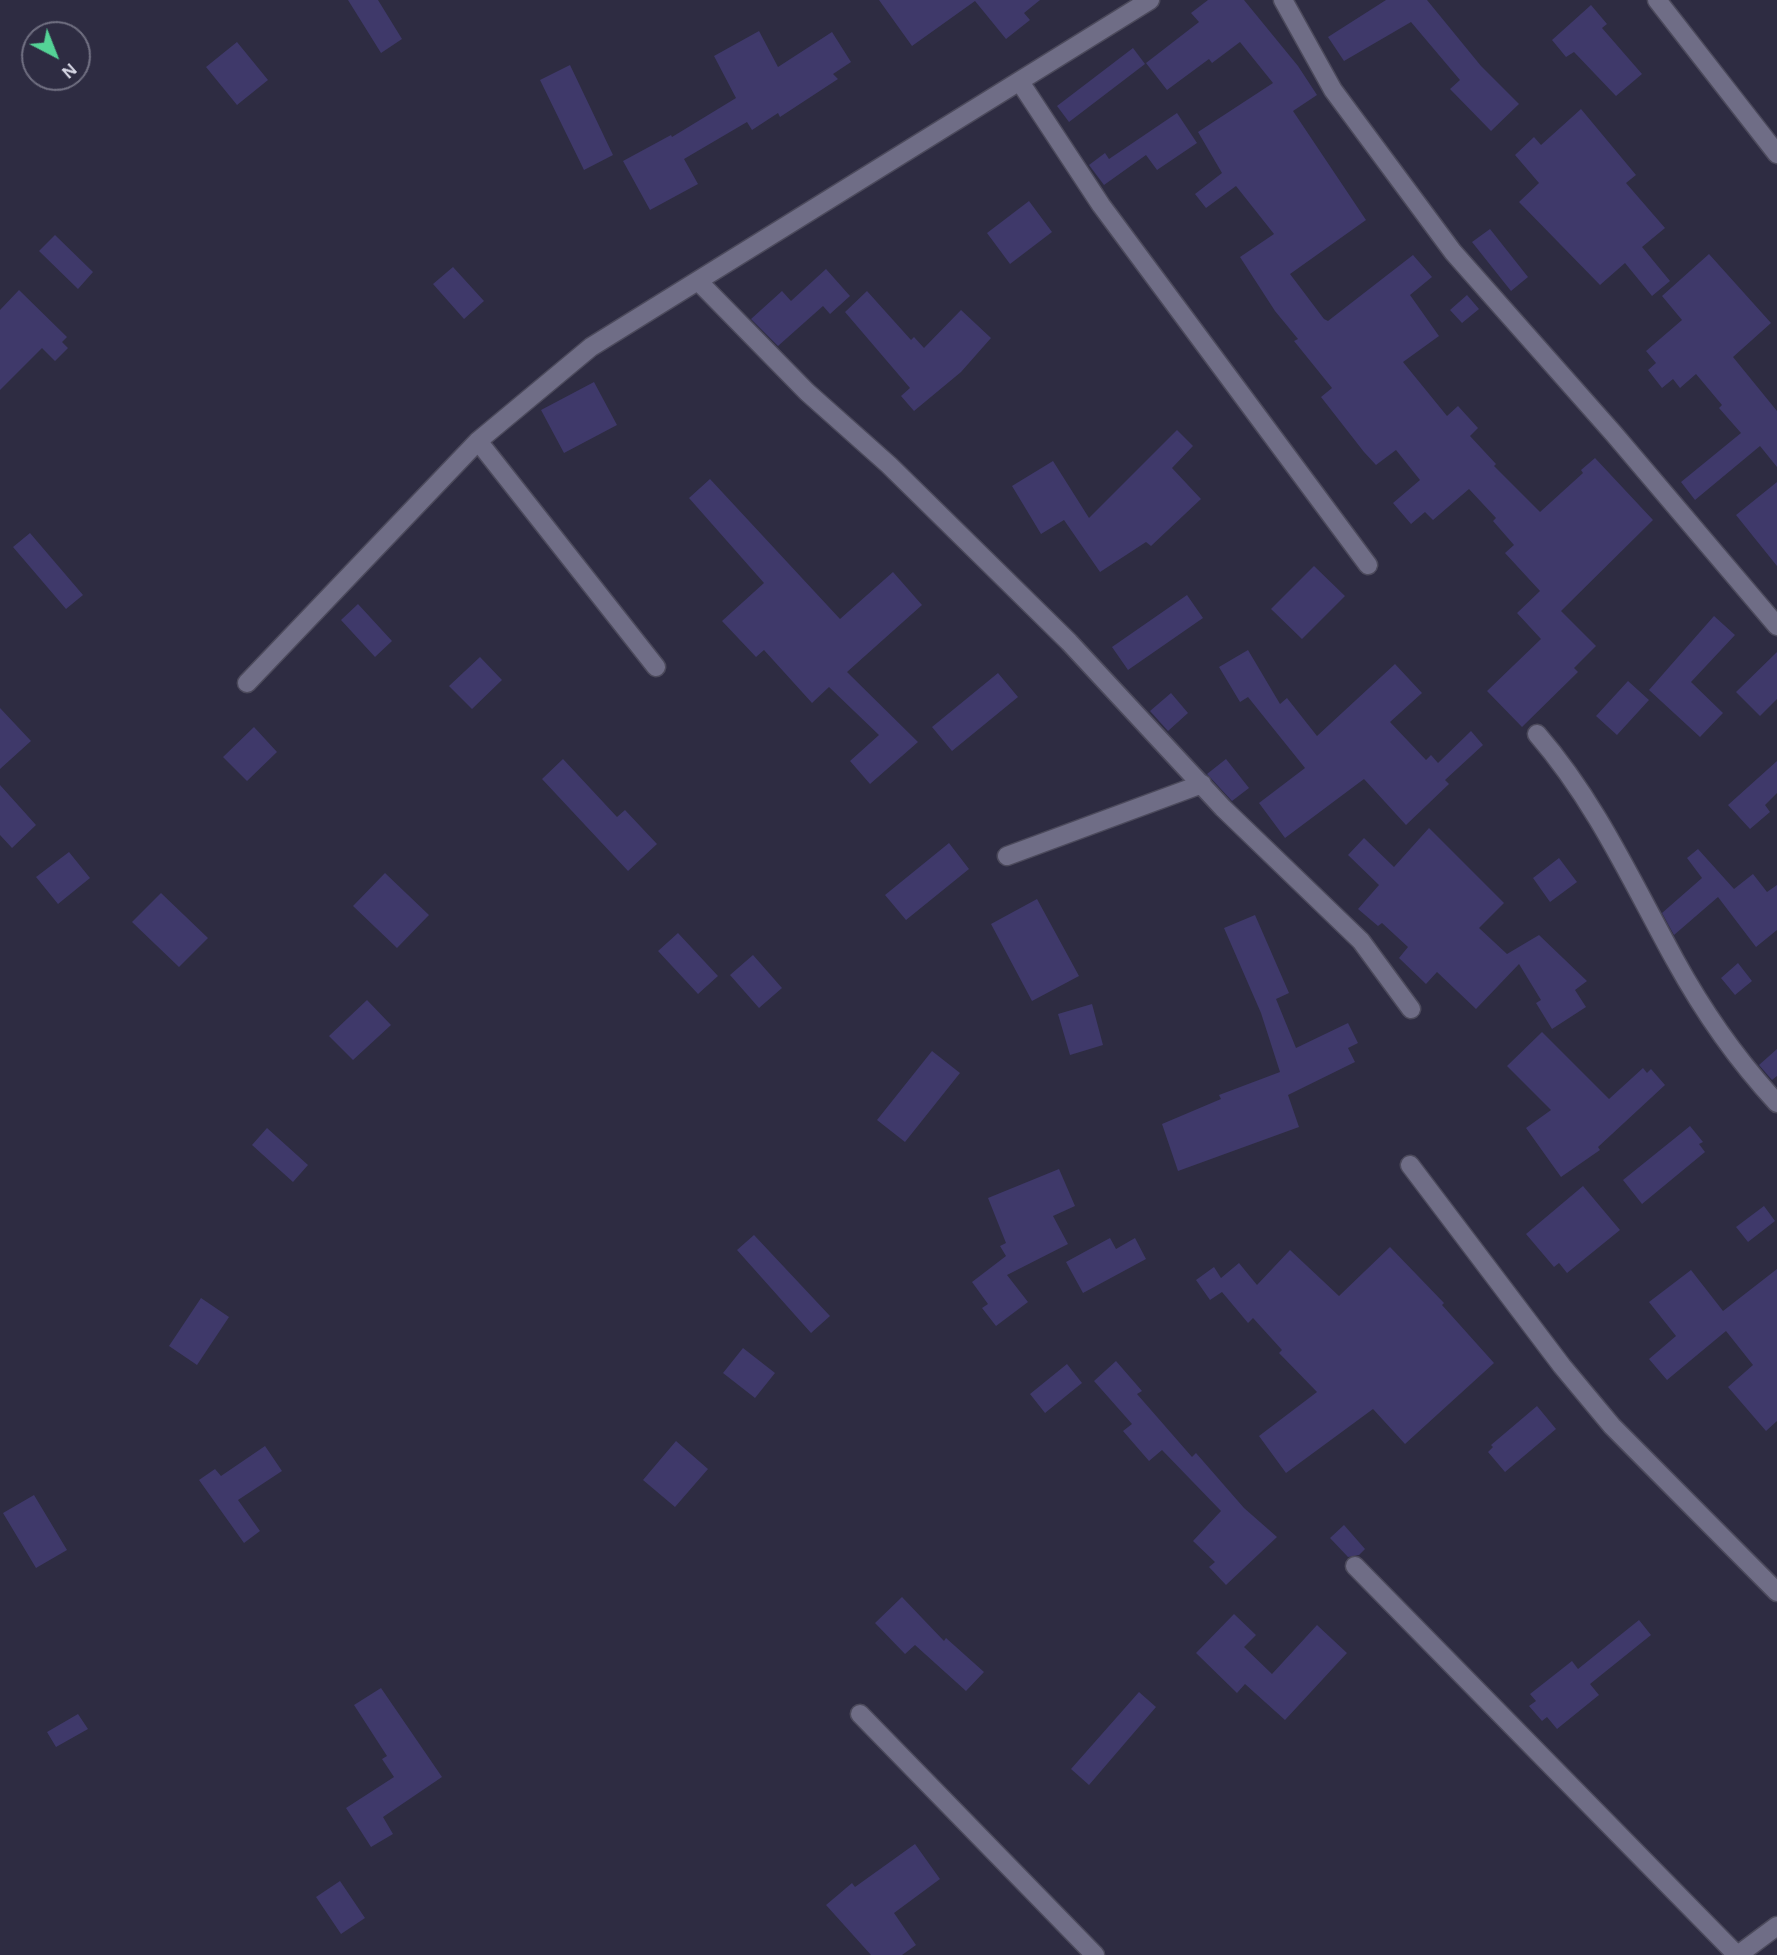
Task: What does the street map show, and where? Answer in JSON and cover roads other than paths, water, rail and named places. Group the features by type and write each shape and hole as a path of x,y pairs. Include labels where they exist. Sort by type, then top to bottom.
{"street":[{"path":"247,683 478,441 592,347 1150,0"},
{"path":"1283,0 1333,90 1453,253 1614,434 1777,626"},
{"path":"1657,0 1777,154"},
{"path":"1020,82 1101,205 1368,565"},
{"path":"699,282 807,392 889,465 1060,632 1223,808 1361,941 1411,1009"},
{"path":"478,441 656,667"},
{"path":"1537,734 1576,782 1605,828 1677,963 1724,1038 1777,1103"},
{"path":"1007,856 1202,784"},
{"path":"1410,1165 1562,1366 1612,1426 1777,1592"},
{"path":"1355,1566 1737,1955 1777,1926"},
{"path":"860,1714 1094,1955"}]}
